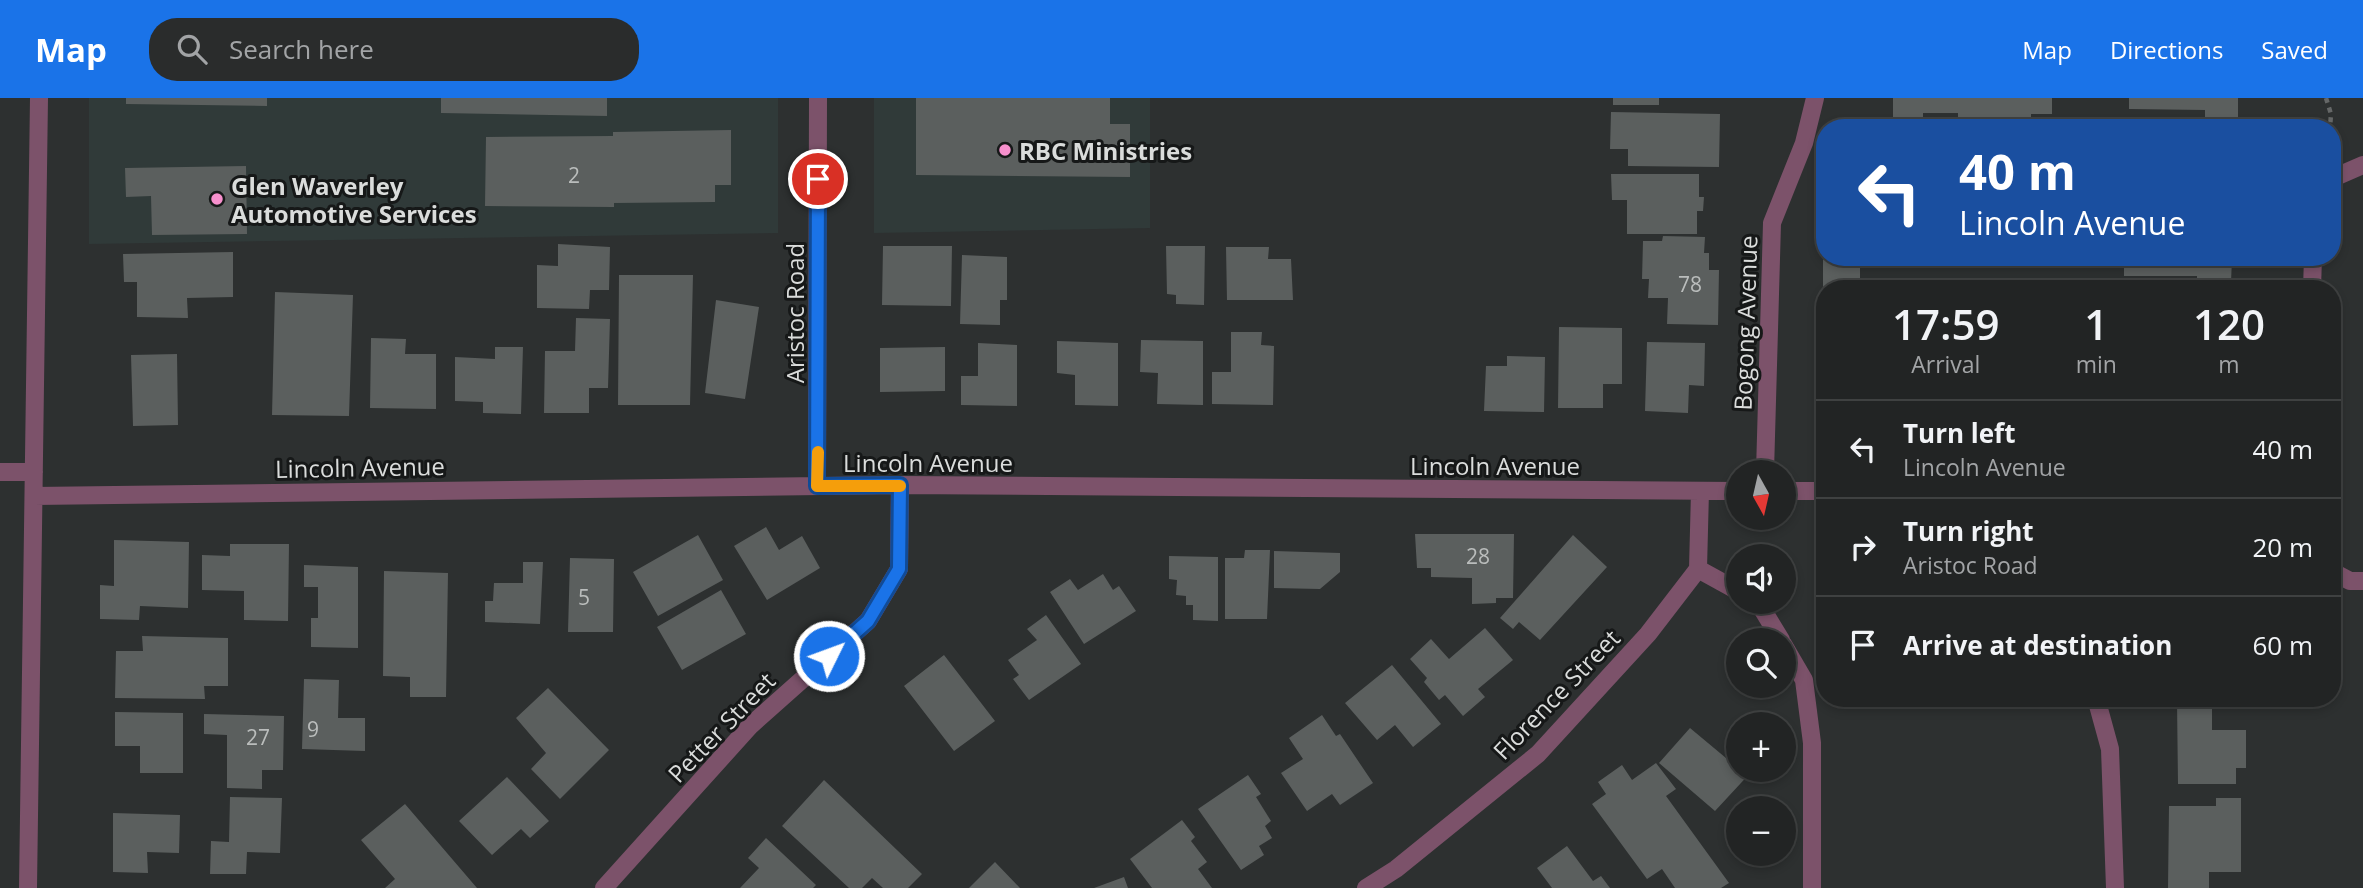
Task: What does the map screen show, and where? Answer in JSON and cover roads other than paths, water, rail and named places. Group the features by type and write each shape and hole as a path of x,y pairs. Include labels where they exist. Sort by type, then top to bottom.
{"street":[{"path":"28,888 39,98"},
{"name":"Aristoc Road","path":"817,486 818,98"},
{"name":"Bogong Avenue","path":"1765,460 1772,223 1804,143 1815,98"},
{"path":"2341,175 2363,165"},
{"path":"0,472 33,472"},
{"name":"Lincoln Avenue","path":"34,496 900,485 1726,491"},
{"name":"Petter Street","path":"604,888 750,726 868,621 899,569 900,485"},
{"path":"1700,491 1698,569 1726,584"},
{"path":"1796,491 1816,491"},
{"name":"Florence Street","path":"1366,888 1396,869 1538,754 1648,634 1698,569"},
{"path":"2341,576 2350,581 2363,581"},
{"path":"1796,666 1804,680 1812,743 1812,888"},
{"path":"2098,707 2110,749 2115,888"}],"place":[{"name":"RBC Ministries","path":"1005,150"},
{"name":"Glen Waverley Automotive Services","path":"217,199"}]}
